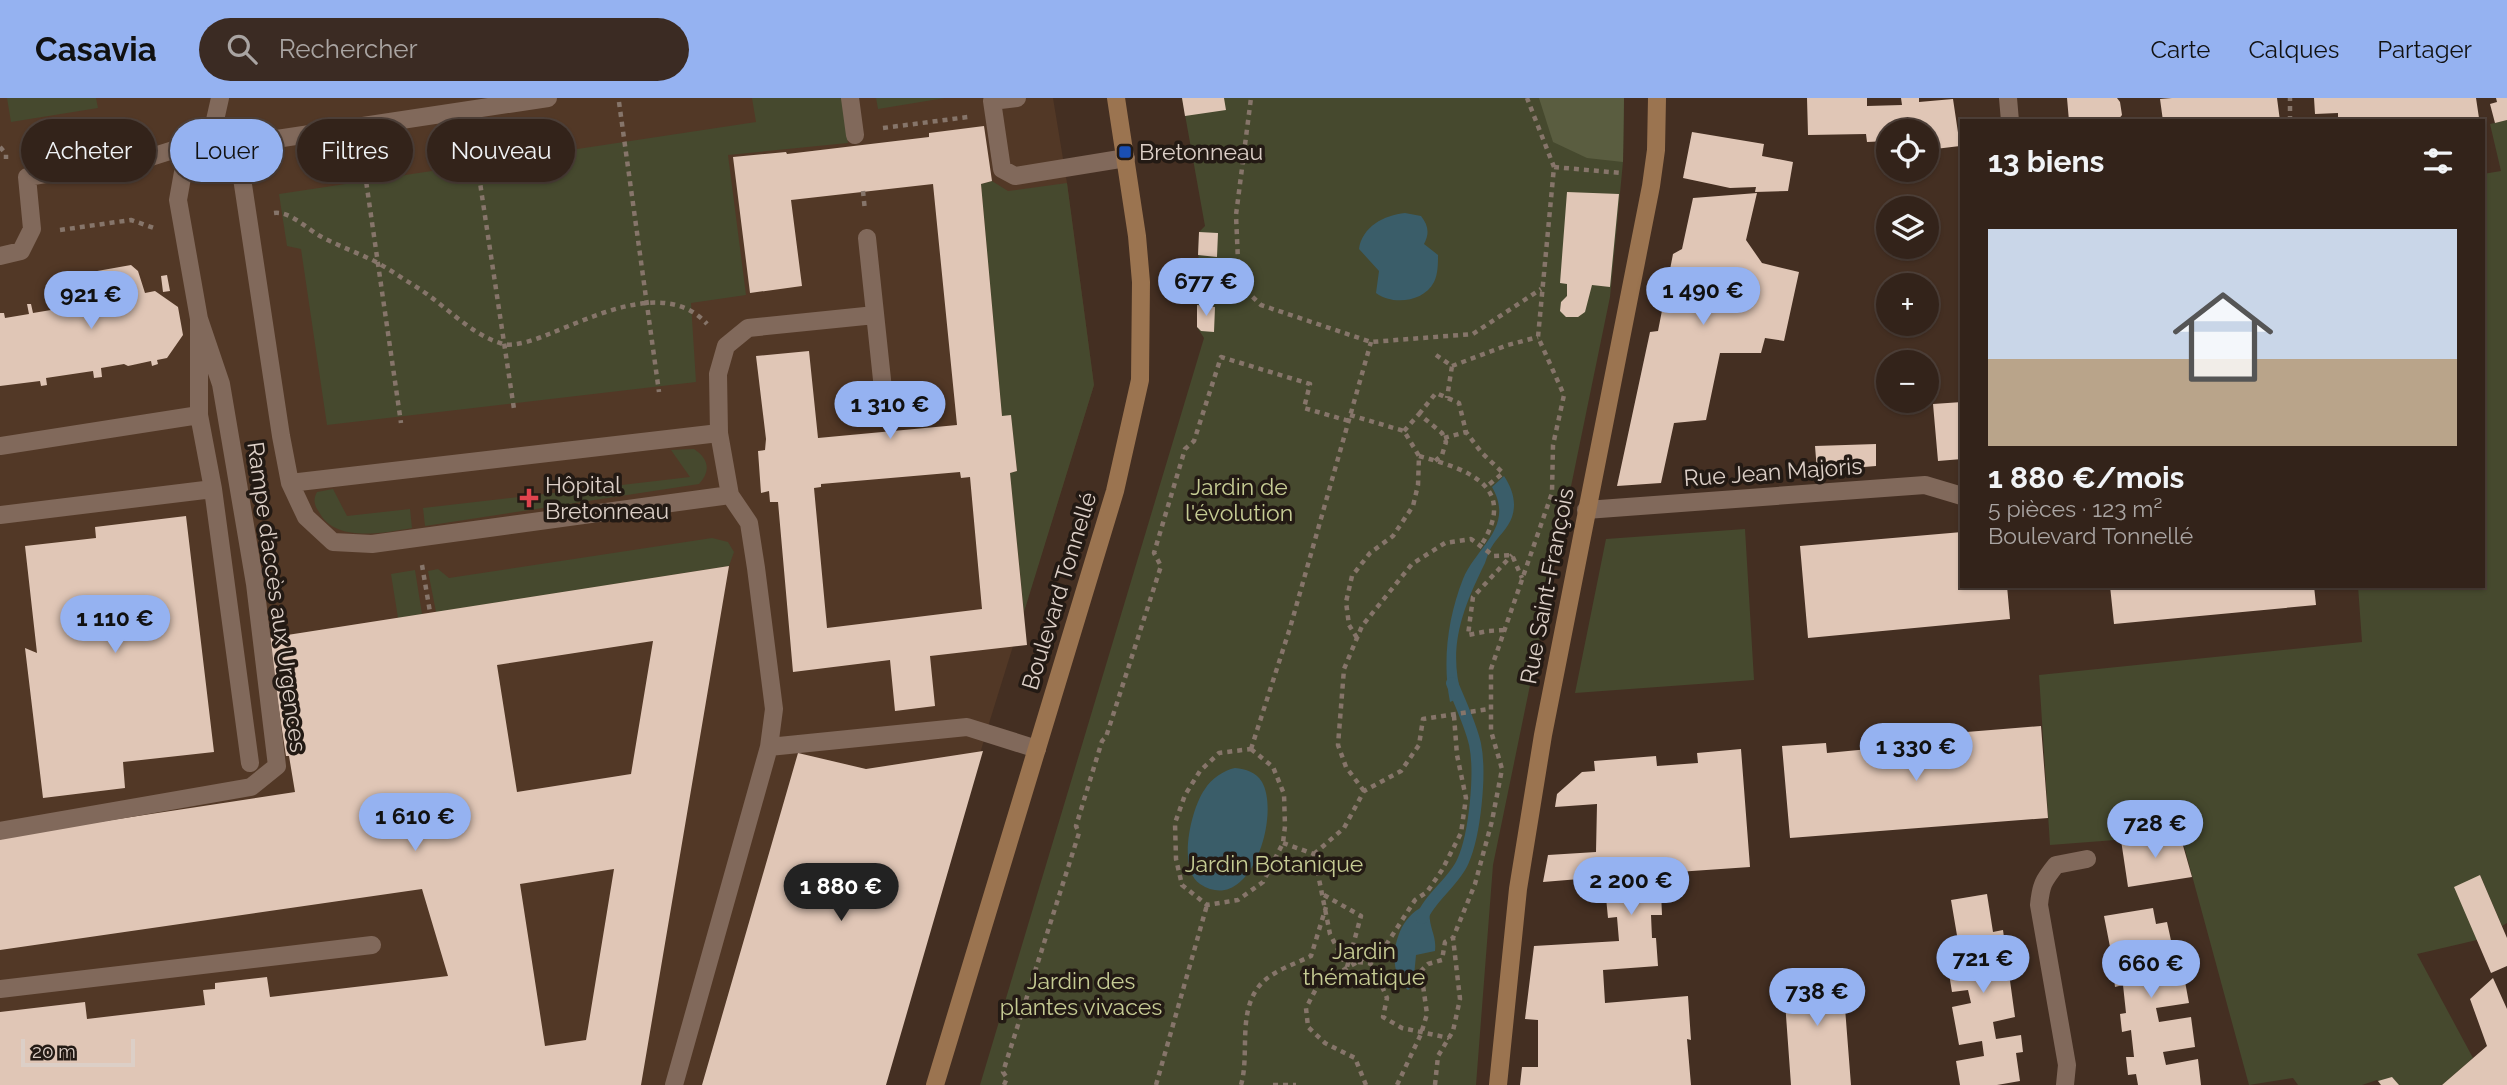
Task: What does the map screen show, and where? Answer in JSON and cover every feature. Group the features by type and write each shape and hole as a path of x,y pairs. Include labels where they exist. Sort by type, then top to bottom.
{"main road":[{"name":"Boulevard Tonnellé","path":"935,1085 1115,492 1140,380 1141,282 1116,98"},
{"name":"Rue Saint-François","path":"1498,1085 1518,889 1543,735 1651,186 1656,150 1657,98"}],"street":[{"path":"215,119 220,98"},
{"path":"283,138 548,98"},
{"path":"850,98 863,132"},
{"path":"1017,98 992,104 1002,169 1015,176 1126,158"},
{"path":"2008,98 2010,119"},
{"path":"0,256 21,251 32,229 27,177 151,157 170,151"},
{"path":"181,182 178,200 199,320 199,415 213,489 250,763"},
{"path":"243,182 290,483 306,517 333,542 372,544 730,495"},
{"path":"867,238 883,389"},
{"path":"674,1085 769,747 774,709 749,523 730,495 719,433 719,374 726,346 748,328 875,315"},
{"name":"Rampe d’accès aux Urgences","path":"0,831 251,787 277,766 255,584 221,384 199,320"},
{"path":"0,446 199,415"},
{"path":"290,483 719,433"},
{"name":"Rue Jean Majoris","path":"1586,510 1926,485 1960,495"},
{"path":"0,515 213,489"},
{"path":"769,747 967,727 1037,749"},
{"path":"2065,1085 2067,1065 2039,905 2041,883 2056,865 2087,859"},
{"path":"0,989 372,945"}],"path":[{"path":"1239,284 1236,215 1251,98"},
{"path":"1436,1085 1438,1056 1449,1038 1461,999 1453,938 1475,884 1492,821 1502,769 1491,731 1491,669 1552,494 1553,445 1563,395 1538,337 1554,167 1527,98"},
{"path":"2290,98 2290,119"},
{"path":"619,102 659,392"},
{"path":"863,132 992,104"},
{"path":"469,110 514,409"},
{"path":"1554,167 1621,173"},
{"path":"366,182 401,422"},
{"path":"271,213 282,212 320,236 378,263 421,290 478,332 505,345 535,339 600,314 647,303 672,302 698,314 726,346"},
{"path":"56,231 131,220 161,230"},
{"path":"1198,280 1239,284 1262,305 1371,342 1472,334 1542,288"},
{"path":"1452,366 1538,337"},
{"path":"1251,749 1290,628 1371,342"},
{"path":"1436,355 1452,366"},
{"path":"1004,1085 1007,1078 1003,1072 1079,833 1076,826 1161,566 1154,553 1185,449 1194,441 1221,357 1310,384 1304,408 1404,431 1419,456 1418,485 1413,506 1393,536 1370,553 1352,576 1346,602 1349,625 1357,639"},
{"path":"1447,398 1452,366"},
{"path":"1404,431 1436,393 1460,402 1466,432 1481,452 1503,473 1486,487"},
{"path":"1419,414 1442,433 1446,442 1442,455 1435,461"},
{"path":"1444,438 1466,432"},
{"path":"1419,456 1468,474 1492,495 1494,519 1491,531 1480,547"},
{"path":"1364,791 1346,767 1338,745 1344,669 1362,626 1412,564 1445,542 1471,539 1494,556 1512,555"},
{"path":"1512,555 1522,578"},
{"path":"1504,631 1468,635 1473,597 1512,555"},
{"path":"421,557 430,612"},
{"path":"1314,854 1344,828 1364,791 1401,771 1419,745 1423,719 1489,709"},
{"path":"1366,1085 1354,1058 1325,1043 1308,1027 1306,1008 1318,985 1386,945 1415,900 1427,892 1442,870 1461,832 1466,798 1457,755 1454,716"},
{"path":"1251,749 1273,767 1284,794 1283,843 1262,882 1238,900 1207,905 1182,885 1176,859 1175,823 1185,796 1200,771 1219,753 1251,749"},
{"path":"1283,843 1314,854"},
{"path":"1314,854 1330,934 1347,967"},
{"path":"1324,895 1361,916 1347,967"},
{"path":"1156,1085 1207,905"},
{"path":"1241,1085 1245,1070 1248,1006 1260,985 1273,975 1311,956 1326,907"},
{"path":"1395,1084 1421,1034 1427,1014 1421,971 1428,964 1442,960 1446,942 1453,938"},
{"path":"1357,962 1369,963 1377,968 1387,998 1383,1017 1402,1028 1449,1038"},
{"path":"1273,1085 1296,1085"}],"shaded area":[{"name":"Hôpital Bretonneau","path":"0,98 1053,98 1094,385 986,733 885,1085 0,1085"}],"green space":[{"path":"7,98 96,98 98,108 11,122"},
{"path":"752,98 842,98 848,143 728,155 746,295 691,303 696,382 327,425 301,249 287,246 279,194 358,182 413,182 413,174 427,172 427,182 575,182 575,149 756,122"},
{"path":"876,98 945,98 878,109"},
{"name":"Jardin Botanique","path":"1182,98 1624,98 1623,162 1610,297 1493,865 1476,1085 980,1085 1204,338 1197,327 1199,232 1205,226"},
{"path":"1539,98 1624,98 1623,162 1587,158 1553,142"},
{"path":"2507,120 2507,923 2502,926 2480,875 2477,940 2417,954 2473,1058 2442,1085 2381,1085 2377,1080 2362,1085 2298,1085 2293,1078 2249,1085 2181,835 2050,845 2039,675 2362,642 2358,588 2485,588 2485,174 2501,171 2490,124"},
{"path":"992,181 1008,191 1067,183 1094,385 1024,612 1010,473 1017,471 1011,416 1002,416 981,184"},
{"path":"694,449 707,465 699,484 425,526 423,508 690,477 671,450"},
{"path":"333,489 347,516 410,509 412,528 361,534 336,528 326,522 315,502 317,492"},
{"path":"1745,529 1754,680 1575,693 1606,539"},
{"path":"712,538 728,542 734,552 729,566 436,612 428,571 438,569 449,578"},
{"path":"415,570 422,614 398,618 391,574"}],"water":[{"path":"1405,213 1421,216 1423,219 1428,233 1424,244 1438,255 1438,265 1435,279 1423,294 1407,300 1390,299 1376,293 1379,271 1359,249 1364,234 1375,223 1389,216"},
{"path":"1504,476 1513,495 1512,517 1489,551 1464,612 1456,661 1462,697 1450,702 1447,655 1454,608 1469,567 1497,525 1498,501 1492,487"},
{"path":"1235,768 1250,772 1262,782 1267,797 1267,817 1257,858 1247,875 1233,887 1218,890 1200,884 1193,876 1188,852 1191,823 1205,789 1218,776"},
{"path":"1430,905 1435,951 1416,955 1413,987 1408,990 1400,981 1396,969 1396,942 1409,918 1418,909"}],"building":[{"path":"1182,98 1224,98 1226,110 1185,116"},
{"path":"1807,98 1867,98 1867,106 1902,105 1901,98 1919,98 1919,102 1953,99 1960,146 1939,149 1939,119 1876,119 1876,142 1867,142 1866,134 1808,135"},
{"path":"2067,98 2117,98 2120,102 2122,115 2119,119 2069,119"},
{"path":"2277,98 2280,119 2163,119 2160,99"},
{"path":"2314,98 2476,98 2479,118 2338,119 2338,113 2315,114"},
{"path":"2496,98 2507,98 2507,120 2495,123 2490,104 2497,102"},
{"path":"984,126 992,181 981,184 1002,416 1011,415 1017,471 1010,473 1027,645 930,656 935,706 895,711 890,660 793,672 778,502 770,502 769,491 761,493 758,451 765,450 766,439 756,356 809,351 818,438 957,425 933,184 791,200 802,286 750,293 733,157 787,154 929,137 929,133","holes":["960,472 961,478 970,477 982,609 827,628 814,488 821,487 821,484"]},
{"path":"1692,132 1764,144 1762,156 1793,162 1788,191 1755,192 1756,187 1730,188 1683,178"},
{"path":"1567,192 1619,194 1610,287 1592,285 1585,312 1578,317 1566,317 1560,311 1561,302 1567,296 1567,284 1560,283"},
{"path":"1757,193 1746,240 1762,263 1799,272 1784,341 1765,338 1761,353 1720,353 1706,420 1674,423 1661,483 1617,486 1650,332 1658,331 1673,254 1682,249 1693,198"},
{"path":"1199,232 1218,233 1217,257 1198,255"},
{"path":"131,265 138,271 145,293 155,291 178,307 183,335 167,358 157,360 158,364 152,366 151,361 101,368 102,377 94,378 93,371 46,378 47,385 41,386 40,381 0,386 0,313 4,313 5,318 29,314 27,304 31,304 33,313 57,309 56,303 59,303 60,308 83,304 80,281 86,273"},
{"path":"167,275 170,291 163,292 161,276"},
{"path":"1197,305 1215,307 1214,332 1201,331 1197,327"},
{"path":"1960,402 1960,459 1938,461 1934,413 1939,413 1939,404"},
{"path":"1876,444 1876,466 1817,471 1815,446"},
{"path":"186,516 214,752 123,762 125,788 43,798 25,648 37,653 25,546 96,538 95,527"},
{"path":"1960,532 1960,588 2007,588 2010,619 1808,638 1800,546"},
{"path":"729,566 641,1085 0,1085 0,1012 85,1002 87,1019 205,1005 203,990 215,989 215,983 267,977 270,997 448,976 422,889 0,950 0,837 295,792 289,756 286,756 268,638","holes":["653,641 631,774 517,792 497,665","614,869 586,1040 545,1046 520,884"]},
{"path":"2110,588 2314,588 2316,605 2114,624"},
{"path":"2041,726 2048,818 1790,838 1782,746 1826,743 1827,753 1869,749 1868,740"},
{"path":"1741,749 1750,867 1648,874 1649,893 1661,892 1662,915 1651,915 1652,938 1656,938 1658,966 1603,970 1605,1003 1688,996 1691,1040 1687,1039 1691,1085 1520,1085 1522,1067 1538,1067 1538,1020 1525,1019 1534,946 1619,941 1617,917 1608,918 1604,877 1543,882 1548,855 1596,852 1597,804 1555,807 1557,794 1582,772 1595,771 1594,761 1656,756 1657,766 1698,763 1697,753"},
{"path":"983,751 886,1085 702,1085 798,753 866,769"},
{"path":"2180,835 2192,877 2128,887 2121,840"},
{"path":"2480,875 2507,938 2507,966 2491,973 2454,887"},
{"path":"1987,894 1993,932 2003,930 2015,1017 1993,1022 1996,1039 2021,1035 2023,1052 2016,1053 2020,1081 1997,1085 1960,1085 1956,1061 1984,1056 1982,1041 1959,1045 1952,1007 1971,1003 1968,990 1952,992 1946,955 1960,953 1951,900"},
{"path":"2153,908 2156,924 2167,922 2175,959 2150,963 2153,977 2183,971 2189,1003 2156,1008 2159,1022 2191,1017 2195,1047 2163,1052 2166,1065 2198,1059 2201,1085 2138,1085 2136,1074 2128,1075 2126,1057 2134,1057 2131,1030 2122,1032 2120,1014 2126,1013 2123,985 2115,987 2113,969 2136,965 2133,949 2111,952 2104,916"},
{"path":"1842,969 1851,1085 1791,1085 1783,974"},
{"path":"2493,978 2507,1009 2507,1085 2442,1085 2487,1046 2470,999"},
{"path":"2392,1077 2399,1085 2381,1085 2378,1081"}],"waterway":[{"path":"1422,918 1463,861 1474,820 1477,756 1468,721 1452,683"}],"place":[{"name":"Bretonneau","path":"1125,152"},
{"name":"Hôpital Bretonneau","path":"529,498"}],"park label":[{"name":"Jardin de l'évolution","path":"1239,500"},
{"name":"Jardin thématique","path":"1364,964"},
{"name":"Jardin des plantes vivaces","path":"1081,994"}]}
